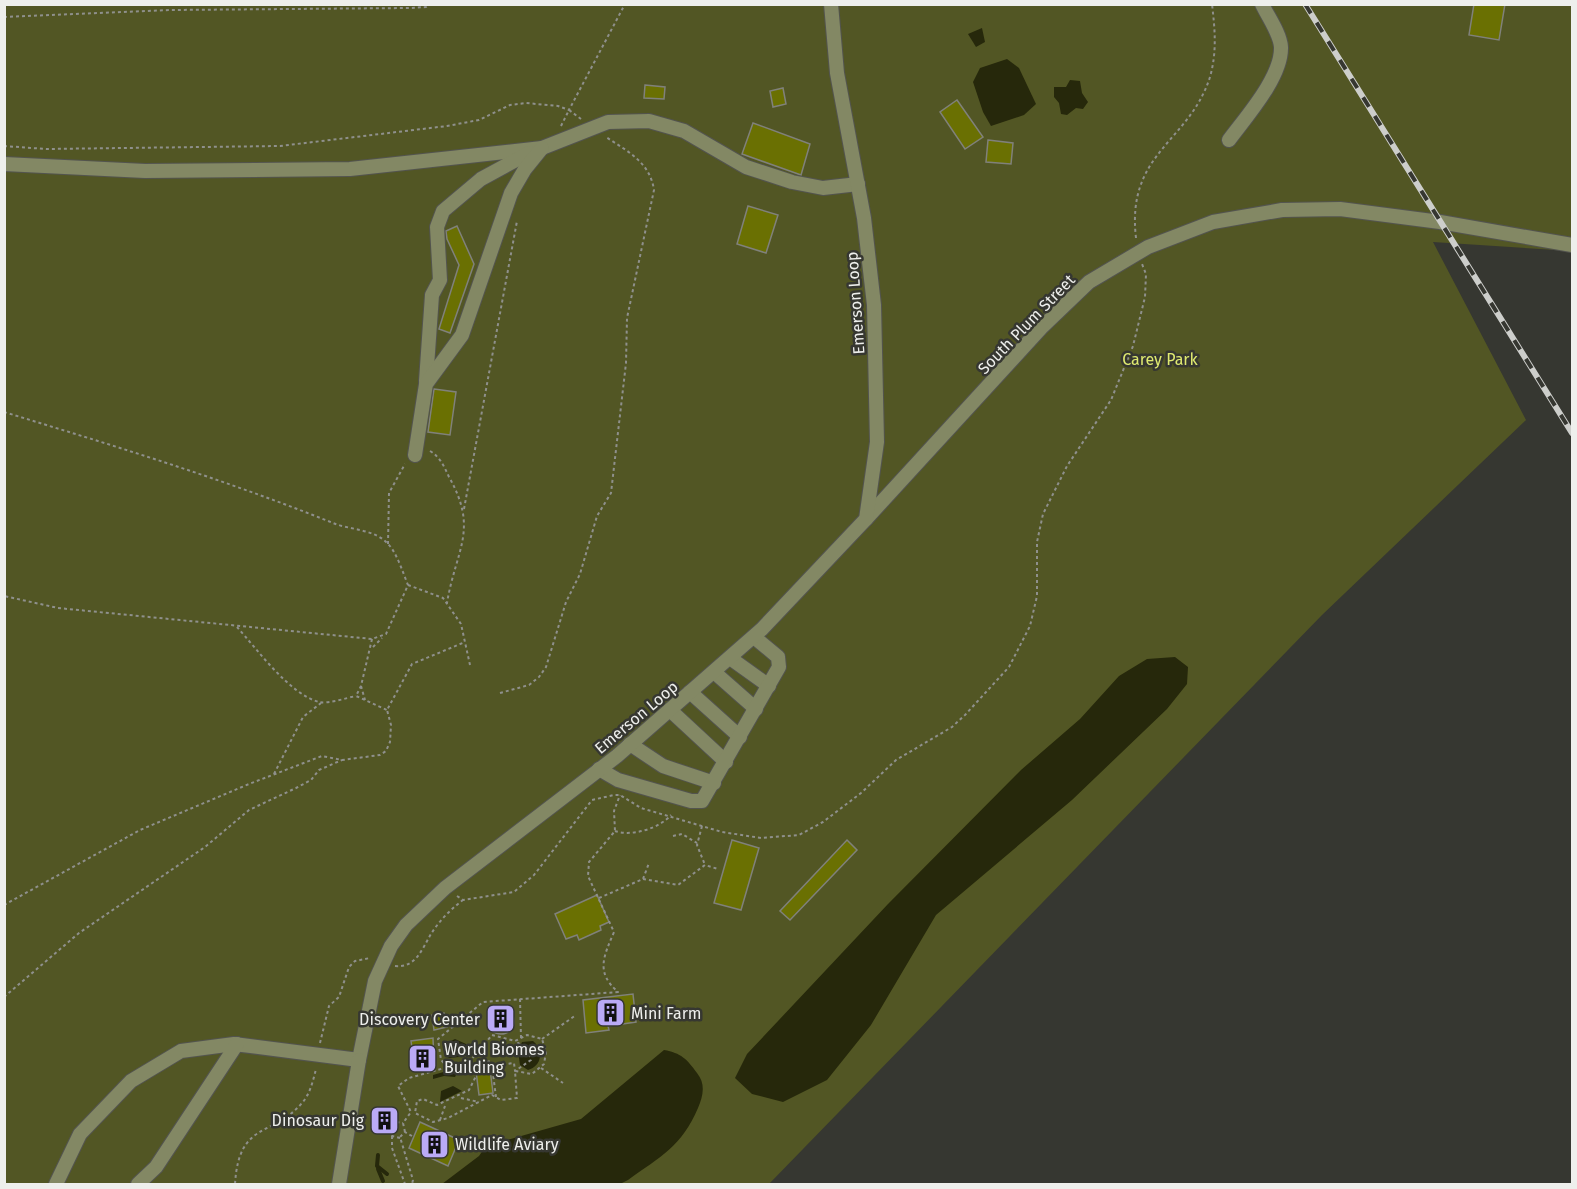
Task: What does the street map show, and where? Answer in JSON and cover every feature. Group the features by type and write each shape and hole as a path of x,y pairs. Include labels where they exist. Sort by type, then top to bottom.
{"street":[{"name":"Emerson Loop","path":"339,1185 370,1001 383,962 406,925 445,888 630,744 754,637 866,519 877,442 874,305 858,184 837,73 831,4"},
{"path":"1229,140 1262,94 1280,62 1281,45 1262,4"},
{"path":"415,455 426,384 432,295 440,280 437,227 443,211 481,180 546,146 608,122 649,121 684,131 746,167 792,182 823,188 858,184"},
{"path":"4,164 145,171 350,169 546,146"},
{"path":"426,384 462,334 511,194 525,168 546,146"},
{"name":"South Plum Street","path":"866,519 1041,328 1089,282 1138,251 1213,222 1282,210 1340,209 1440,222 1572,245"},
{"path":"599,769 618,780 691,801 702,801 769,686 780,662 754,637"},
{"path":"730,658 769,686"},
{"path":"714,672 756,709"},
{"path":"690,692 740,736"},
{"path":"670,710 726,762"},
{"path":"630,744 663,766 714,783"},
{"path":"56,1185 80,1134 131,1081 181,1051 237,1044 359,1060"},
{"path":"138,1185 156,1167 237,1044"}],"path":[{"path":"4,16 171,10 426,8 430,4"},
{"path":"546,146 569,110 625,4"},
{"path":"391,965 398,967 414,960 423,952 442,918 463,900 513,892 534,875 592,801 620,795 641,808 671,815 722,832 761,838 799,834 823,822 861,793 896,760 952,727 1009,667 1030,626 1037,596 1037,542 1043,514 1068,466 1107,407 1133,346 1146,284 1138,251 1135,217 1143,177 1153,158 1187,119 1210,77 1216,39 1212,4"},
{"path":"4,146 46,149 280,146 480,120 510,105 526,103 558,106 569,110 638,158 648,169 654,190 627,318 626,363 611,494 597,516 580,574 566,602 546,667 529,685 500,693"},
{"path":"447,603 464,534 464,509 517,221"},
{"path":"4,412 170,464 370,534 388,544"},
{"path":"464,509 462,499 439,457 430,451 415,455 396,475 389,493 388,544 408,585 443,598 447,603 461,624 470,665"},
{"path":"372,648 386,634 408,585"},
{"path":"4,596 58,608 237,627 372,639 386,634"},
{"path":"237,627 272,668 294,687 321,703"},
{"path":"356,696 362,686 372,648 372,639"},
{"path":"4,905 140,830 273,775 322,756 342,760 364,759 386,751 391,725 387,710 412,664 465,642"},
{"path":"362,686 365,700"},
{"path":"273,775 303,717 321,703 356,696 387,710"},
{"path":"4,998 79,933 205,847 249,810 296,789 311,780 320,770 342,760"},
{"path":"448,1067 441,1060 438,1039 483,1002 618,992 609,984 602,964 614,932 588,876 589,862 615,831 614,811 620,795"},
{"path":"615,831 630,835 665,822 671,815"},
{"path":"702,825 697,843 700,857 705,865 718,869"},
{"path":"673,836 682,834 697,843"},
{"path":"644,879 649,863"},
{"path":"599,898 644,879 678,885 705,865"},
{"path":"445,888 463,900"},
{"path":"520,999 520,1038"},
{"path":"515,1041 526,1035 542,1039 576,1015"},
{"path":"496,1098 492,1066 514,1063 517,1098 501,1101 496,1098 492,1095 440,1120 427,1121 413,1112 399,1091 402,1081 470,1061 492,1035 515,1041 529,1050 531,1060 515,1071"},
{"path":"515,1071 532,1074 541,1068 546,1052 542,1039"},
{"path":"405,1185 392,1148 393,1125 403,1123 413,1112 417,1101 423,1098 437,1105 469,1090 476,1076 470,1061"},
{"path":"541,1068 564,1083"},
{"path":"461,1098 480,1102"},
{"path":"440,1120 445,1106"},
{"path":"403,1123 405,1132 411,1136"},
{"path":"400,1137 405,1132"},
{"path":"392,1136 400,1137"},
{"path":"400,1137 413,1180 412,1185"}],"green space":[{"name":"Carey Park","path":"5,5 1572,5 1572,251 1433,242 1526,420 1322,615 769,1184 5,1184"}],"shaded area":[{"path":"982,28 985,42 976,47 968,34"},
{"path":"1007,59 1019,68 1036,104 1024,115 991,126 983,112 973,82 980,68"},
{"path":"1070,80 1080,81 1082,93 1088,102 1083,109 1076,108 1067,115 1061,114 1059,103 1054,97 1054,87 1066,87"},
{"path":"1175,657 1188,667 1187,684 1167,709 1072,800 936,915 871,1025 827,1080 783,1102 752,1094 735,1078 747,1054 888,904 1021,770 1080,719 1119,676 1147,659"},
{"path":"455,1039 466,1044 466,1052 459,1057 449,1058 446,1056 447,1043"},
{"path":"533,1041 539,1049 540,1057 536,1065 528,1070 520,1065 518,1051 522,1042"},
{"path":"664,1050 687,1060 700,1077 703,1090 701,1099 692,1121 669,1150 628,1180 620,1184 442,1184 479,1156 486,1146 581,1119"},
{"path":"454,1069 457,1073 455,1077 444,1076 433,1079 433,1075"},
{"path":"453,1086 462,1091 440,1102 441,1091"}],"building":[{"path":"1474,4 1505,4 1499,40 1469,35"},
{"path":"645,85 665,87 664,99 644,98"},
{"path":"783,88 786,104 773,107 770,91"},
{"path":"957,100 983,137 965,149 940,112"},
{"path":"753,123 810,144 801,175 742,154"},
{"path":"988,140 1013,143 1011,164 986,162"},
{"path":"748,206 778,215 766,253 737,244"},
{"path":"457,226 474,264 450,333 439,329 459,265 447,239 446,231"},
{"path":"434,389 456,392 450,435 428,432"},
{"path":"732,840 759,848 741,910 714,903"},
{"path":"847,840 857,850 790,920 780,911"},
{"path":"597,895 609,922 600,926 601,930 579,940 577,935 566,939 555,914"},
{"name":"Mini Farm","path":"633,994 636,1022 608,1026 609,1030 586,1033 583,1000"},
{"name":"Discovery Center","path":"501,1008 510,1012 514,1021 510,1030 501,1034 492,1030 488,1021 492,1012"},
{"path":"444,1013 447,1027 434,1030 432,1015"},
{"name":"World Biomes Building","path":"433,1038 434,1064 415,1067 411,1041"},
{"path":"489,1061 493,1093 479,1095 475,1063"},
{"name":"Dinosaur Dig","path":"383,1108 397,1120 387,1132 373,1120"},
{"name":"Wildlife Aviary","path":"420,1122 459,1140 448,1166 409,1148"}],"waterway":[{"path":"378,1155 377,1166 387,1174"},
{"path":"378,1169 383,1181"}],"railway":[{"path":"1305,4 1572,433"}],"place":[{"name":"Mini Farm","path":"610,1013"},
{"name":"Discovery Center","path":"501,1019"},
{"name":"World Biomes Building","path":"423,1058"},
{"name":"Dinosaur Dig","path":"385,1120"},
{"name":"Wildlife Aviary","path":"434,1144"}]}
